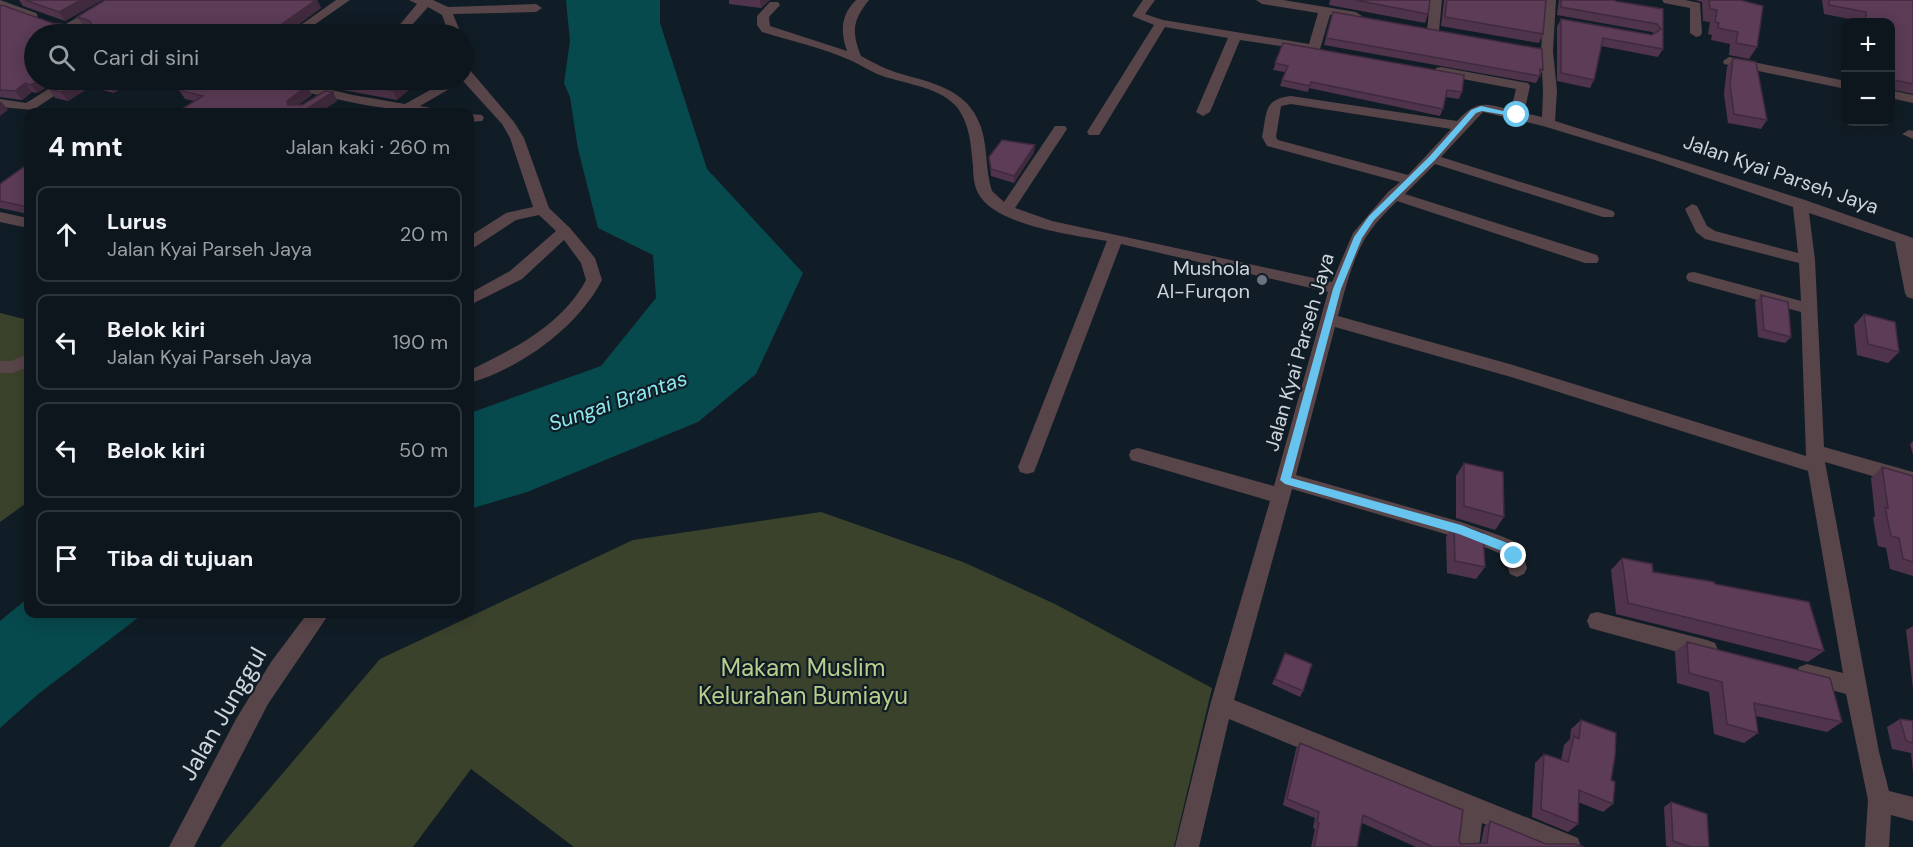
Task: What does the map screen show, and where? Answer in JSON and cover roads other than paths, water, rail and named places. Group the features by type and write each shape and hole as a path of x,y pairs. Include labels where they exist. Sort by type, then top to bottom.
{"street":[{"path":"66,24 116,0"},
{"path":"309,24 344,0"},
{"path":"856,58 848,35 848,26 850,13 863,0"},
{"path":"1149,0 1138,16 1161,23 1235,37 1320,50 1325,10"},
{"path":"1262,0 1368,18"},
{"path":"1433,31 1436,0"},
{"path":"1548,123 1550,91 1541,50 1555,21 1550,0"},
{"path":"1668,0 1696,6 1696,33"},
{"path":"406,24 423,1 447,12 536,8"},
{"path":"0,4 41,20"},
{"path":"774,5 763,16 763,25 766,29 856,58 880,70 944,91 959,101 973,119 979,138 983,192 1007,209 1068,230 1116,238 1337,289"},
{"path":"447,12 452,24"},
{"path":"1094,132 1161,23"},
{"path":"1203,112 1235,37"},
{"path":"1729,61 1841,84"},
{"path":"1430,69 1550,91"},
{"path":"1517,115 1523,86"},
{"path":"474,88 507,122 517,138 542,210 565,231 589,262 594,280 584,299 540,339 474,375"},
{"path":"0,103 28,107 55,90"},
{"path":"319,90 353,99 407,108 438,90"},
{"path":"308,105 331,90"},
{"path":"1895,95 1913,99"},
{"path":"1410,180 1270,141 1275,105 1280,101 1291,100 1460,126"},
{"name":"Jalan Kyai Parseh Jaya","path":"1187,847 1221,705 1337,289 1358,237 1393,195 1432,159 1474,111 1481,108 1548,123 1800,203 1907,241"},
{"path":"1007,209 1060,129"},
{"path":"1432,159 1608,214"},
{"path":"1393,195 1591,259"},
{"path":"1800,203 1807,260 1816,459 1851,671 1880,800 1877,847"},
{"path":"1692,209 1701,229 1710,235 1807,260"},
{"path":"474,240 511,216 542,210"},
{"path":"0,217 24,222"},
{"path":"474,298 516,275 565,231"},
{"path":"1027,467 1116,238"},
{"path":"1907,241 1913,292"},
{"path":"1694,277 1809,309"},
{"path":"1330,320 1816,459 1913,480"},
{"path":"0,367 13,367 24,362"},
{"path":"1138,455 1461,530 1506,548 1514,556 1517,567"},
{"name":"Jalan Junggul","path":"181,847 252,710 278,668 316,618"},
{"path":"1597,621 1724,654"},
{"path":"1791,670 1856,686"},
{"path":"1221,705 1569,847"},
{"path":"1880,800 1913,809"},
{"path":"1467,847 1472,808"}],"water":[{"name":"Sungai Brantas","path":"566,0 660,0 660,23 707,169 803,273 756,374 698,422 527,492 474,508 474,412 601,366 656,298 653,255 598,228 578,149 570,97 564,83 570,41"},
{"path":"24,601 24,618 138,618 37,695 0,728 0,621"}],"place":[{"name":"Mushola Al-Furqon","path":"1262,280"}],"park label":[{"name":"Makam Muslim Kelurahan Bumiayu","path":"803,682"}]}
